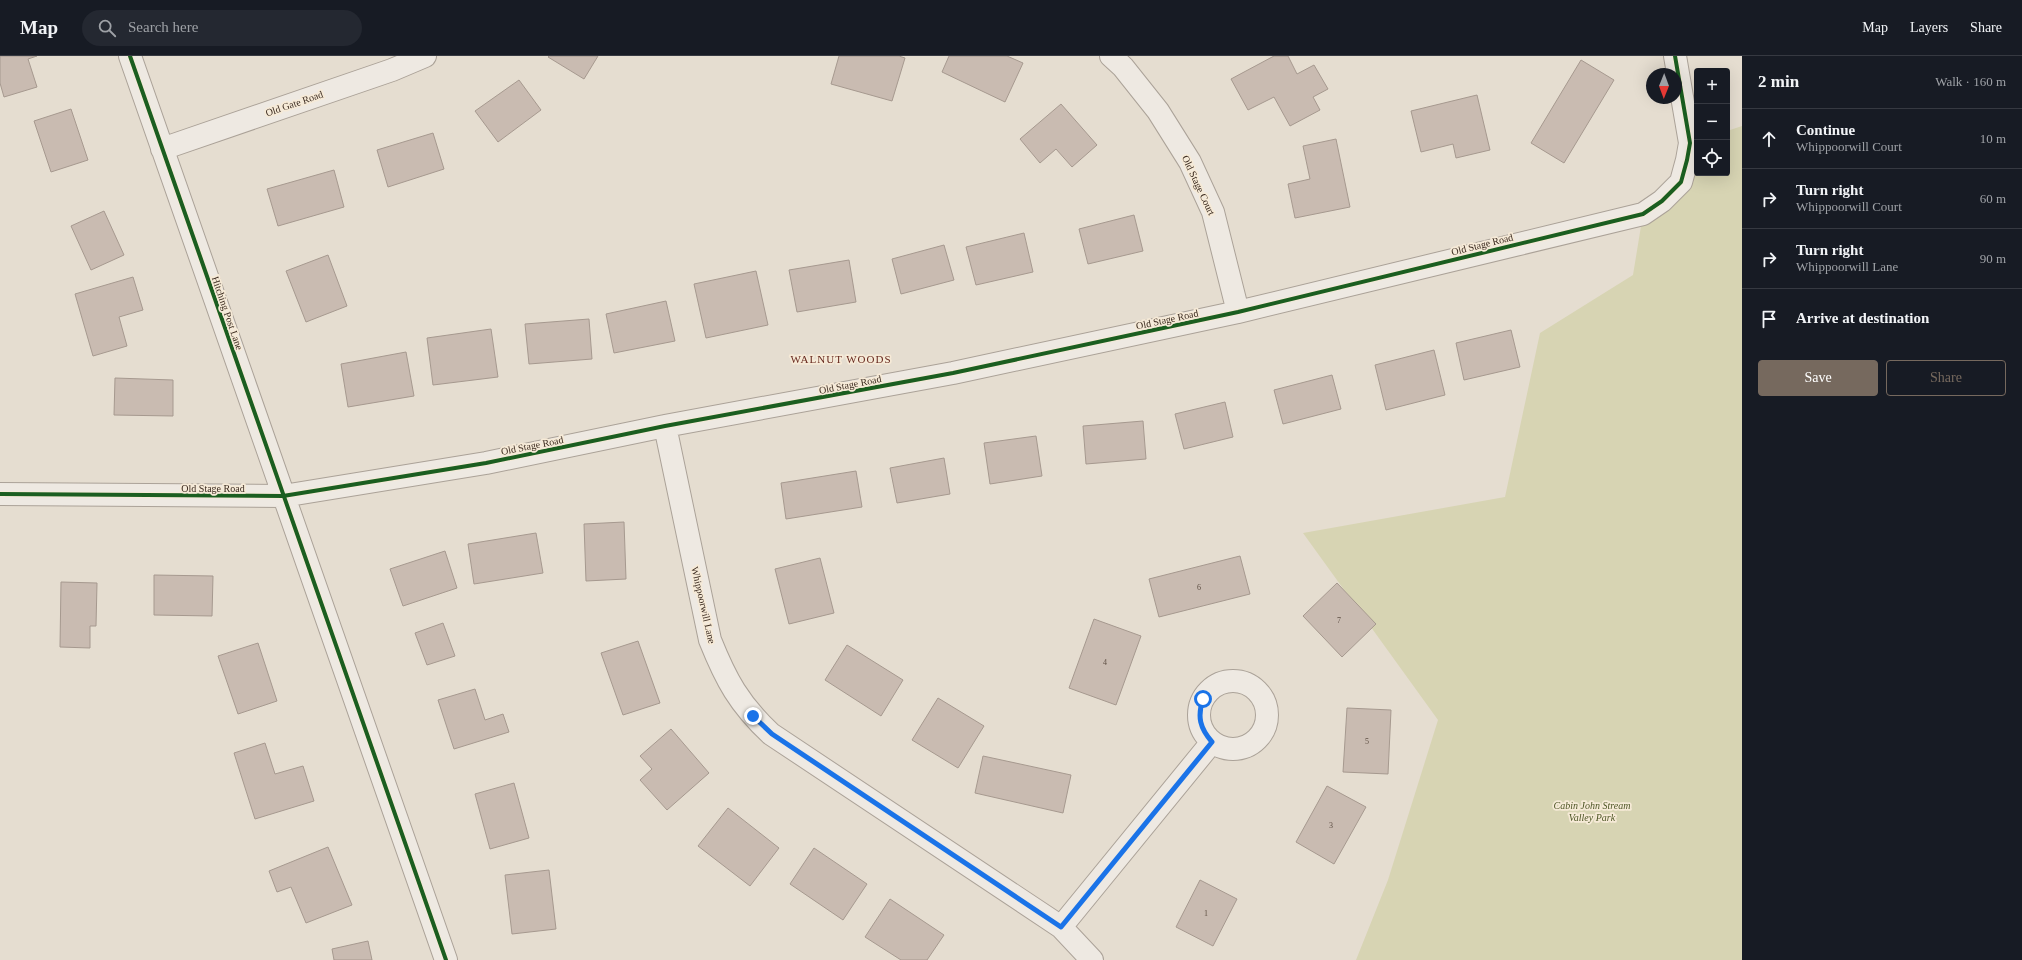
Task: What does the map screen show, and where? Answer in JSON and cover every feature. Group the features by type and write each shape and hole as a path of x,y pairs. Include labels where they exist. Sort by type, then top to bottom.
{"street":[{"name":"Hitching Post Lane","path":"130,56 282,496 446,960"},
{"name":"Old Gate Road","path":"162,148 392,70 425,56"},
{"name":"Old Stage Court","path":"1111,56 1123,67 1158,111 1190,162 1213,212 1238,312"},
{"name":"Old Stage Road","path":"0,494 282,496 486,463 665,426 953,373 1238,312 1643,214 1662,201 1681,182 1690,143 1675,56"},
{"name":"Whippoorwill Lane","path":"665,426 710,640 722,669 741,701 753,716 772,734 1061,927 1092,960"},
{"path":"1061,927 1212,742"}],"green space":[{"name":"Cabin John Stream Valley Park","path":"1742,126 1742,960 1356,960 1388,880 1438,720 1303,533 1505,497 1540,333 1633,275 1643,214 1662,201 1694,146 1694,176 1730,176 1730,130"}],"building":[{"path":"0,56 37,56 28,59 37,87 4,97 0,83"},
{"path":"598,56 584,79 548,57"},
{"path":"839,56 899,56 905,58 892,101 831,84"},
{"path":"949,56 1007,56 1023,63 1005,102 942,72"},
{"path":"1274,56 1288,56 1297,74 1314,65 1328,89 1313,97 1320,110 1290,126 1274,97 1248,110 1231,79"},
{"path":"1581,60 1614,80 1564,163 1531,143"},
{"path":"519,80 541,110 498,142 475,111"},
{"path":"1477,95 1490,150 1456,158 1453,144 1421,152 1411,111"},
{"path":"1061,104 1097,145 1072,167 1056,149 1040,163 1020,139"},
{"path":"71,109 88,160 51,172 34,121"},
{"path":"433,133 444,169 388,187 377,150"},
{"path":"1336,139 1350,207 1295,218 1288,184 1310,179 1303,146"},
{"path":"334,170 344,207 278,226 267,189"},
{"path":"104,211 124,255 91,270 71,226"},
{"path":"1134,215 1143,251 1088,264 1079,229"},
{"path":"1024,233 1033,272 976,285 966,247"},
{"path":"944,245 954,280 901,294 892,259"},
{"path":"328,255 347,306 306,322 286,271"},
{"path":"849,260 856,302 797,312 789,270"},
{"path":"756,271 768,325 706,338 694,284"},
{"path":"133,277 143,310 119,317 127,346 93,356 75,294"},
{"path":"666,301 675,341 614,353 606,314"},
{"path":"589,319 592,359 529,364 525,324"},
{"path":"491,329 498,377 433,385 427,338"},
{"path":"1511,330 1520,367 1464,380 1456,343"},
{"path":"1434,350 1445,395 1386,410 1375,365"},
{"path":"406,352 414,396 348,407 341,364"},
{"path":"1332,375 1341,409 1283,424 1274,390"},
{"path":"115,378 173,380 173,416 114,415"},
{"path":"1225,402 1233,437 1184,449 1175,414"},
{"path":"1143,421 1146,459 1086,464 1083,426"},
{"path":"1036,436 1042,476 990,484 984,443"},
{"path":"944,458 950,494 897,503 890,468"},
{"path":"856,471 862,507 786,519 781,483"},
{"path":"624,522 626,579 586,581 584,524"},
{"path":"536,533 543,573 474,584 468,544"},
{"path":"445,551 457,588 403,606 390,569"},
{"path":"1240,556 1250,594 1159,617 1149,579"},
{"path":"820,558 834,613 789,624 775,569"},
{"path":"154,575 213,576 212,616 154,615"},
{"path":"61,582 97,583 96,626 90,626 90,648 60,647"},
{"path":"1337,583 1376,624 1342,657 1303,616"},
{"path":"1094,619 1141,636 1116,705 1069,688"},
{"path":"443,623 455,656 427,665 415,633"},
{"path":"638,641 660,703 623,715 601,653"},
{"path":"258,643 277,701 238,714 218,656"},
{"path":"847,645 903,680 881,716 825,680"},
{"path":"475,689 485,720 503,714 509,732 454,749 438,700"},
{"path":"938,698 984,726 958,768 912,740"},
{"path":"1347,708 1391,710 1388,774 1343,772"},
{"path":"671,729 709,773 667,810 640,780 652,769 640,756"},
{"path":"265,743 275,774 303,766 314,801 255,819 234,753"},
{"path":"983,756 1071,775 1063,813 975,793"},
{"path":"514,783 529,838 490,849 475,794"},
{"path":"1327,786 1366,807 1334,864 1296,842"},
{"path":"728,808 779,848 750,886 698,846"},
{"path":"328,847 352,905 306,923 291,887 277,892 269,871"},
{"path":"814,848 867,884 843,920 790,884"},
{"path":"549,870 556,929 512,934 505,875"},
{"path":"1200,880 1237,899 1213,946 1176,927"},
{"path":"890,899 944,935 927,960 901,960 865,937"},
{"path":"368,941 372,960 334,960 332,949"}],"cycle path":[{"path":"130,56 446,960"},
{"path":"0,494 283,496 486,463 665,426 953,373 1238,312 1643,214 1662,201 1681,182 1687,160 1690,143 1675,56"}],"district":[{"name":"WALNUT WOODS","path":"841,359"}],"route":[{"path":"753,716 772,734 1061,927 1212,742 1204,733 1200,722 1199,710 1203,699"}]}
